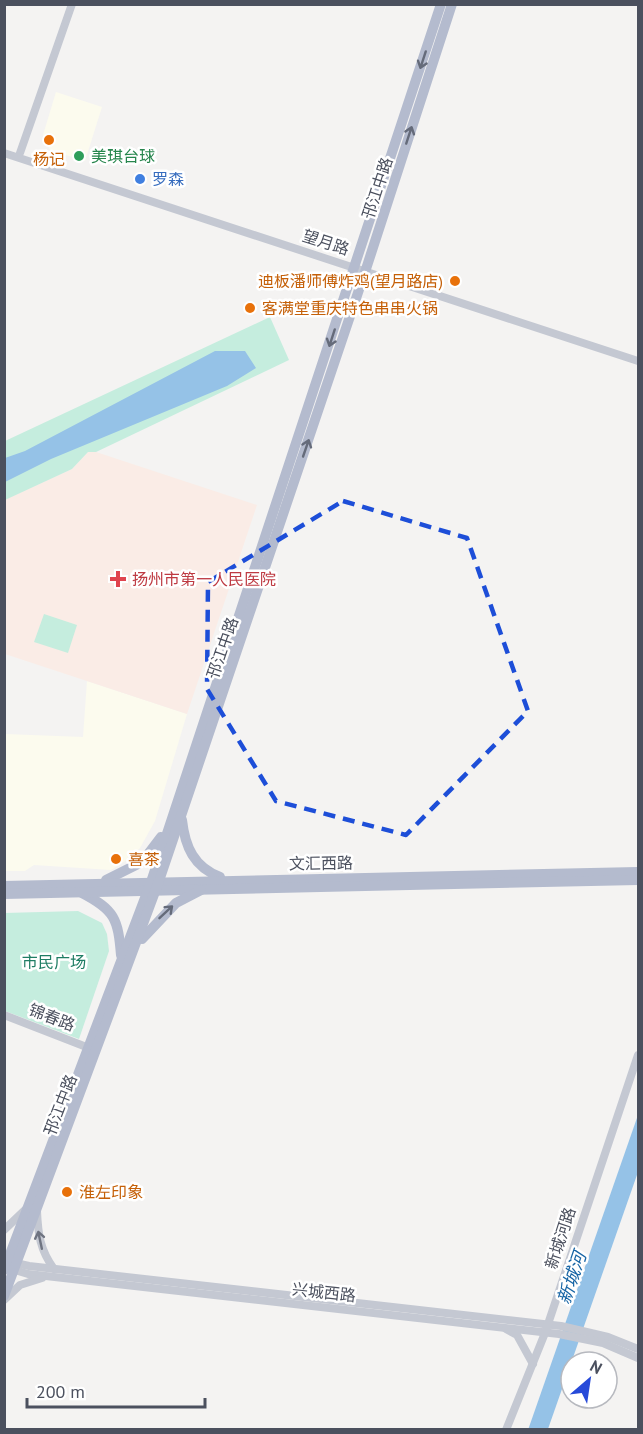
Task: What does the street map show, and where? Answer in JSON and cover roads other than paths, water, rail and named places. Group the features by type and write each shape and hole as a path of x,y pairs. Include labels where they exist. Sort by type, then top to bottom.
{"main road":[{"name":"邗江中路","path":"361,267 441,4"},
{"name":"邗江中路","path":"4,1298 8,1266 136,946 154,885 361,267 452,4"},
{"path":"177,816 193,857 206,871 226,880"},
{"path":"99,883 124,873 142,862 177,816"},
{"name":"文汇西路","path":"4,894 79,892 226,880 639,872"},
{"name":"文汇西路","path":"4,886 99,883 204,888 639,880"},
{"name":"邗江中路","path":"33,1206 121,961 154,885"},
{"path":"136,946 176,903 204,888"},
{"path":"79,892 101,903 113,914 119,933 121,961"}],"street":[{"path":"20,153 72,4"},
{"name":"望月路","path":"4,148 639,361"},
{"name":"望月路","path":"4,153 639,355"},
{"name":"锦春路","path":"4,1015 89,1048"},
{"name":"新城河路","path":"506,1430 546,1329 639,1055"},
{"path":"4,1230 33,1206 39,1240 53,1273 20,1285 4,1298"},
{"name":"兴城西路","path":"8,1266 503,1328 546,1329"},
{"name":"兴城西路","path":"53,1273 560,1330 584,1336 639,1358"},
{"path":"503,1328 517,1335 533,1364"},
{"name":"兴城西路","path":"584,1336 608,1336 639,1349"}],"water":[{"path":"215,351 245,351 256,368 227,386 51,459 5,482 5,458 25,451"},
{"path":"638,1115 638,1172 576,1350 559,1350 559,1398 548,1429 528,1430"}],"place":[{"name":"杨记","path":"49,140"},
{"name":"美琪台球","path":"79,156"},
{"name":"罗森","path":"140,179"},
{"name":"迪板潘师傅炸鸡(望月路店)","path":"455,281"},
{"name":"客满堂重庆特色串串火锅","path":"250,308"},
{"name":"扬州市第一人民医院","path":"118,579"},
{"name":"喜茶","path":"116,859"},
{"name":"淮左印象","path":"67,1192"}],"park label":[{"name":"市民广场","path":"54,962"}],"water label":[{"name":"新城河","path":"572,1278"}]}
